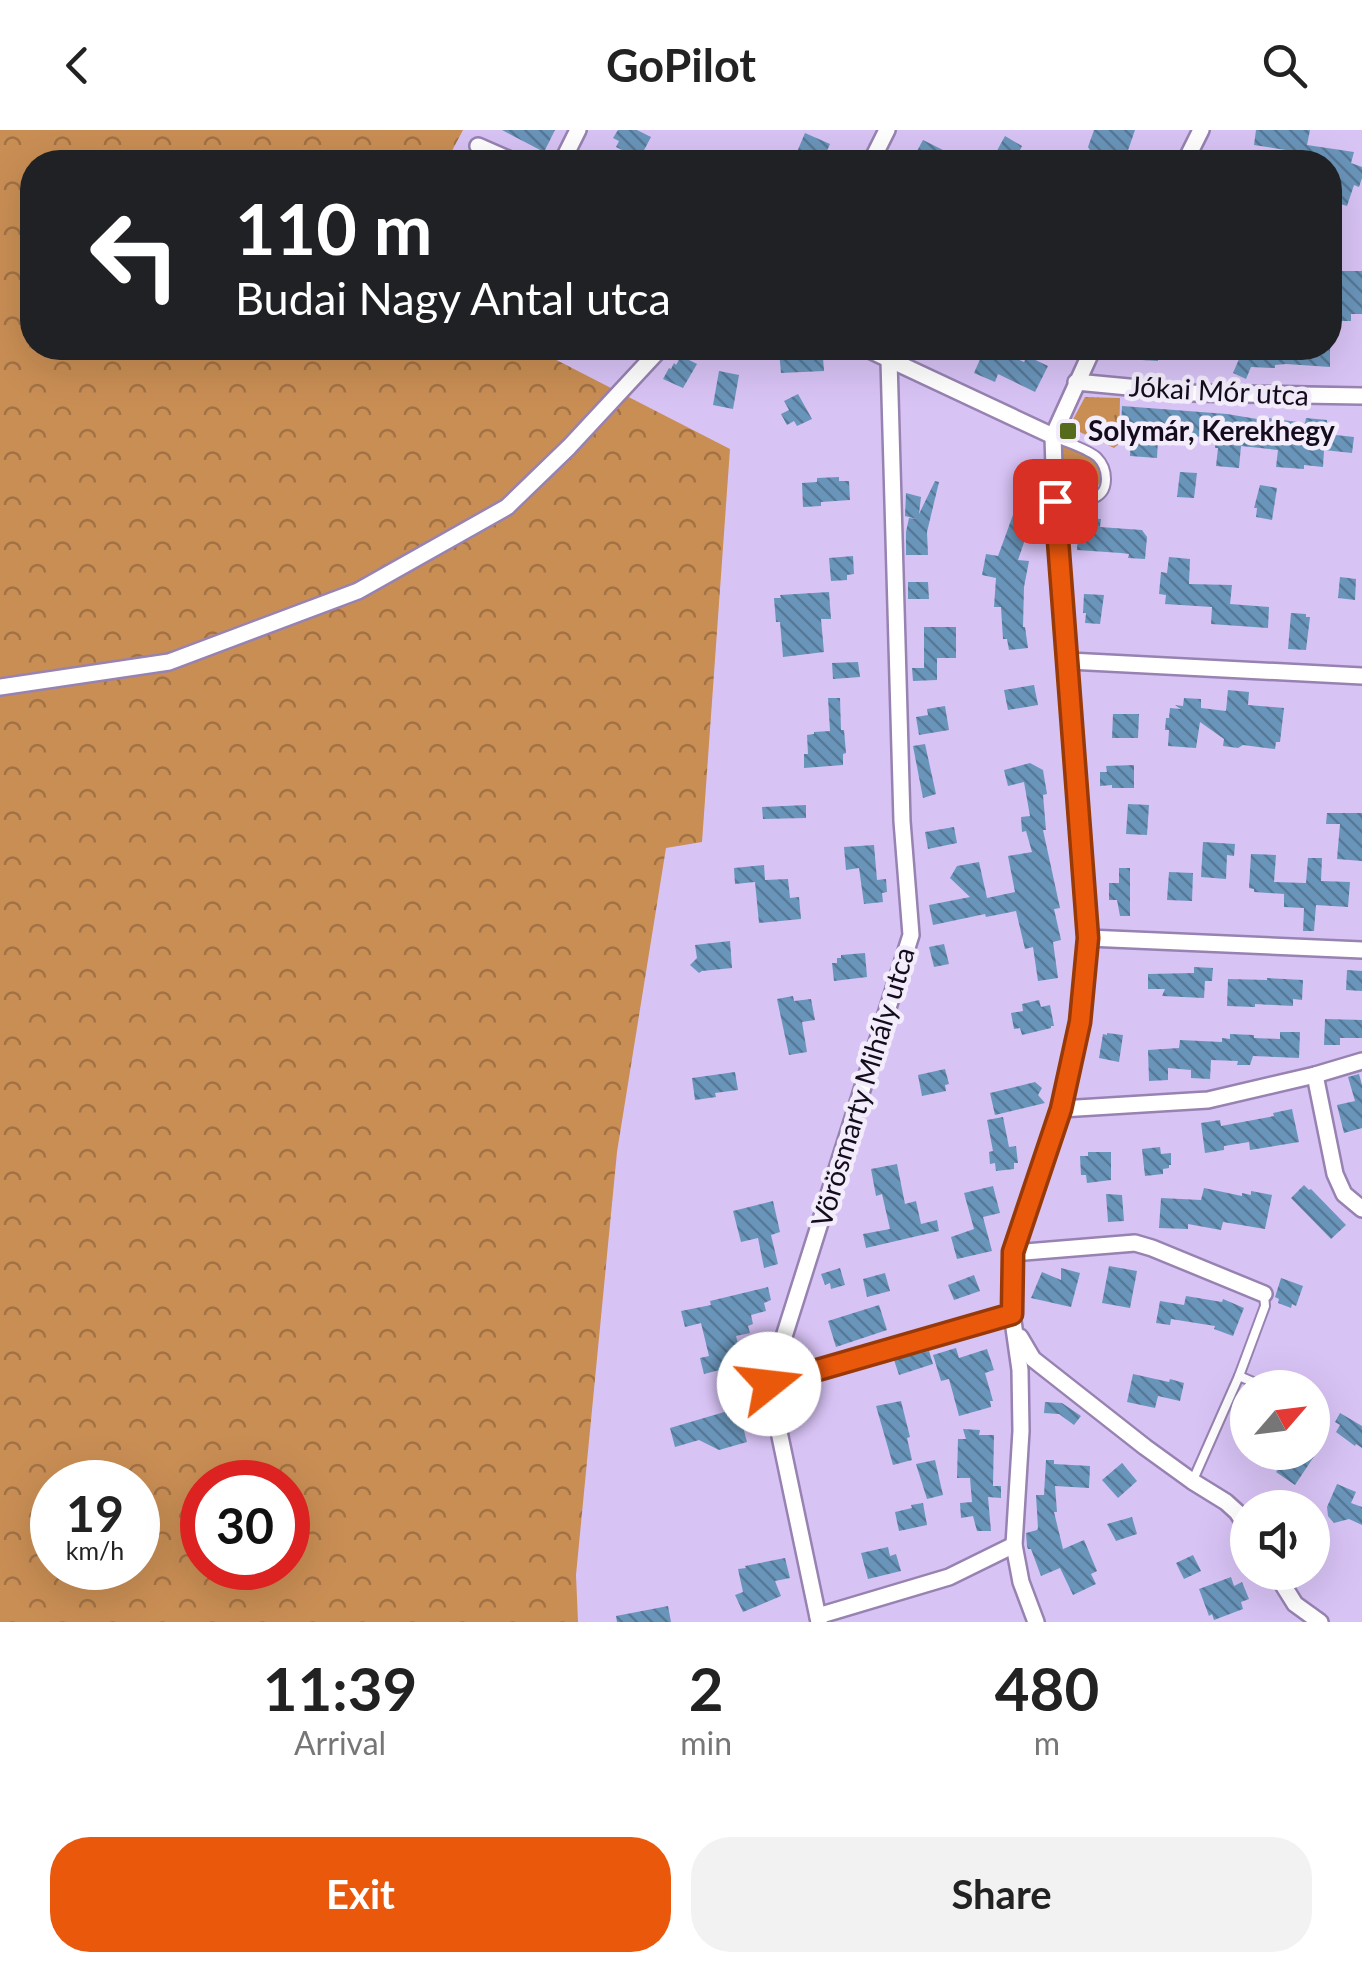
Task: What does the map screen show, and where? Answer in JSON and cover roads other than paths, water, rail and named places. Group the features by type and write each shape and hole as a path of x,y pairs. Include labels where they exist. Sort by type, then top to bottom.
{"street":[{"path":"478,146 487,150"},
{"path":"0,687 169,662 358,591 507,508 650,360"},
{"path":"889,360 1053,436"},
{"name":"Vörösmarty Mihály utca","path":"818,1619 769,1384 910,935 902,821 889,360"},
{"path":"1036,1622 1021,1582 1014,1544 1021,1431 1013,1252 1061,1109 1080,1022 1088,938 1053,436 1087,360"},
{"name":"Jókai Mór utca","path":"1076,382 1192,394 1362,396"},
{"path":"1068,660 1362,676"},
{"path":"1088,938 1362,950"},
{"path":"1061,1109 1208,1100 1362,1061"},
{"path":"1316,1074 1335,1174 1344,1194 1362,1208"},
{"path":"1013,1252 1134,1244 1264,1294"},
{"path":"769,1384 1014,1322"},
{"path":"1014,1322 1033,1359 1192,1482 1230,1506"},
{"path":"818,1619 949,1577 1014,1544"},
{"path":"1286,1590 1295,1604 1320,1622"}],"lane":[{"path":"1053,436 1096,456 1104,465 1106,480 1104,489 1094,499 1055,501"},
{"path":"1240,1370 1265,1306 1264,1294"},
{"path":"1192,1482 1230,1394"}],"place":[{"name":"Solymár, Kerekhegy","path":"1068,431"}]}
